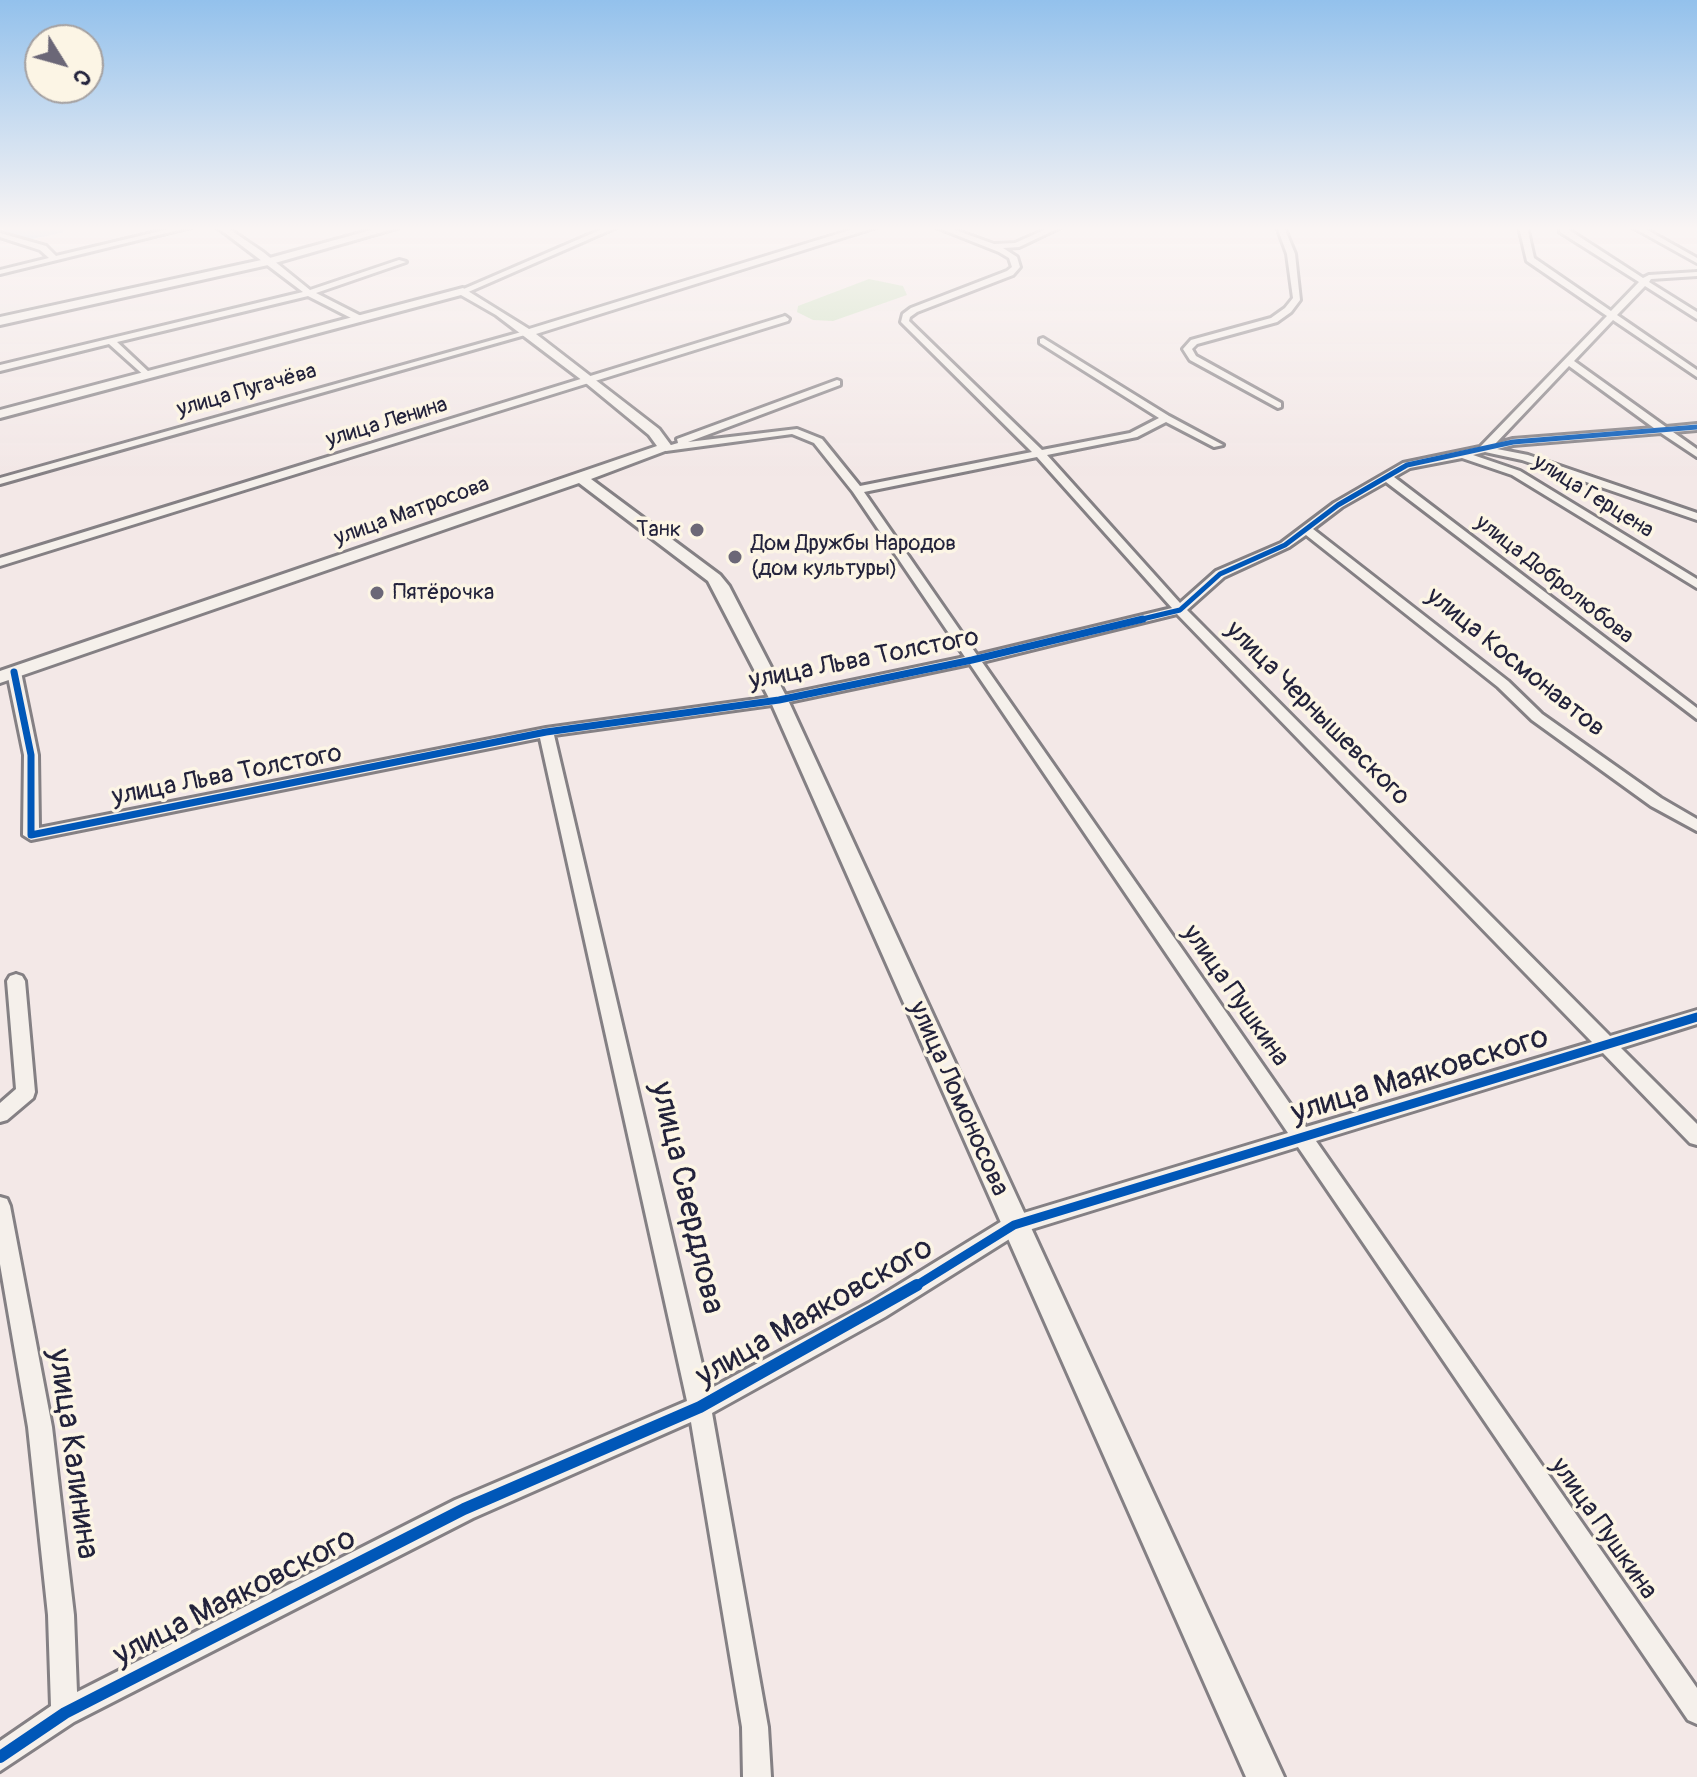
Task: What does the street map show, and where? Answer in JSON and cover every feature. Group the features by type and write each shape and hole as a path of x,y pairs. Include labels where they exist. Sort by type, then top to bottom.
{"street":[{"path":"0,321 50,310"},
{"path":"0,368 241,310"},
{"path":"342,310 360,319"},
{"path":"0,414 393,310"},
{"path":"492,310 592,381 654,432 666,448"},
{"name":"улица Пугачёва","path":"0,481 603,310"},
{"name":"улица Чернышевского","path":"914,310 906,316 905,322 1039,453 1180,610 1697,1137"},
{"path":"1278,405 1193,358 1188,346 1274,320 1288,310"},
{"path":"1602,310 1697,374"},
{"path":"1483,450 1614,310"},
{"name":"улица Ленина","path":"0,562 785,319"},
{"path":"1043,341 1166,418 1218,445"},
{"path":"112,342 147,375"},
{"path":"1567,360 1697,454"},
{"name":"улица Матросова","path":"7,674 666,448 837,383"},
{"path":"857,490 1140,433 1166,418"},
{"name":"улица Льва Толстого","path":"7,674 31,755 31,835 546,732 779,700 972,660 1180,610 1220,574 1285,545 1338,505 1407,465 1549,438 1697,427"},
{"name":"улица Пушкина","path":"666,448 785,432 807,434 818,441 857,490 1697,1711"},
{"path":"1483,450 1524,457 1697,517"},
{"name":"улица Герцена","path":"1463,455 1516,473 1697,584"},
{"name":"улица Ломоносова","path":"580,477 714,578 779,700 1265,1777"},
{"name":"улица Добролюбова","path":"1387,477 1697,715"},
{"name":"улица Космонавтов","path":"1307,530 1470,656 1537,717 1656,802 1694,820"},
{"name":"улица Свердлова","path":"546,732 700,1407 755,1727 757,1777"},
{"path":"0,1114 26,1092 16,981"},
{"name":"улица Маяковского","path":"0,1757 65,1713 464,1509 700,1407 877,1310 1014,1225 1697,1017"},
{"name":"улица Калинина","path":"0,1206 40,1427 61,1615 65,1713"}],"green space":[{"path":"865,310 833,321 813,320 797,312"}],"cycle path":[{"path":"14,672 31,755 31,835 546,732 779,700 972,660 1180,610 1220,574 1285,545 1338,505 1407,465 1513,442 1697,427"},
{"path":"0,1757 65,1713 464,1509 700,1407 877,1310 1014,1225 1697,1017"}],"place":[{"name":"Танк","path":"697,530"},
{"name":"Дом Дружбы Народов (дом культуры)","path":"735,557"},
{"name":"Пятёрочка","path":"377,593"}]}
